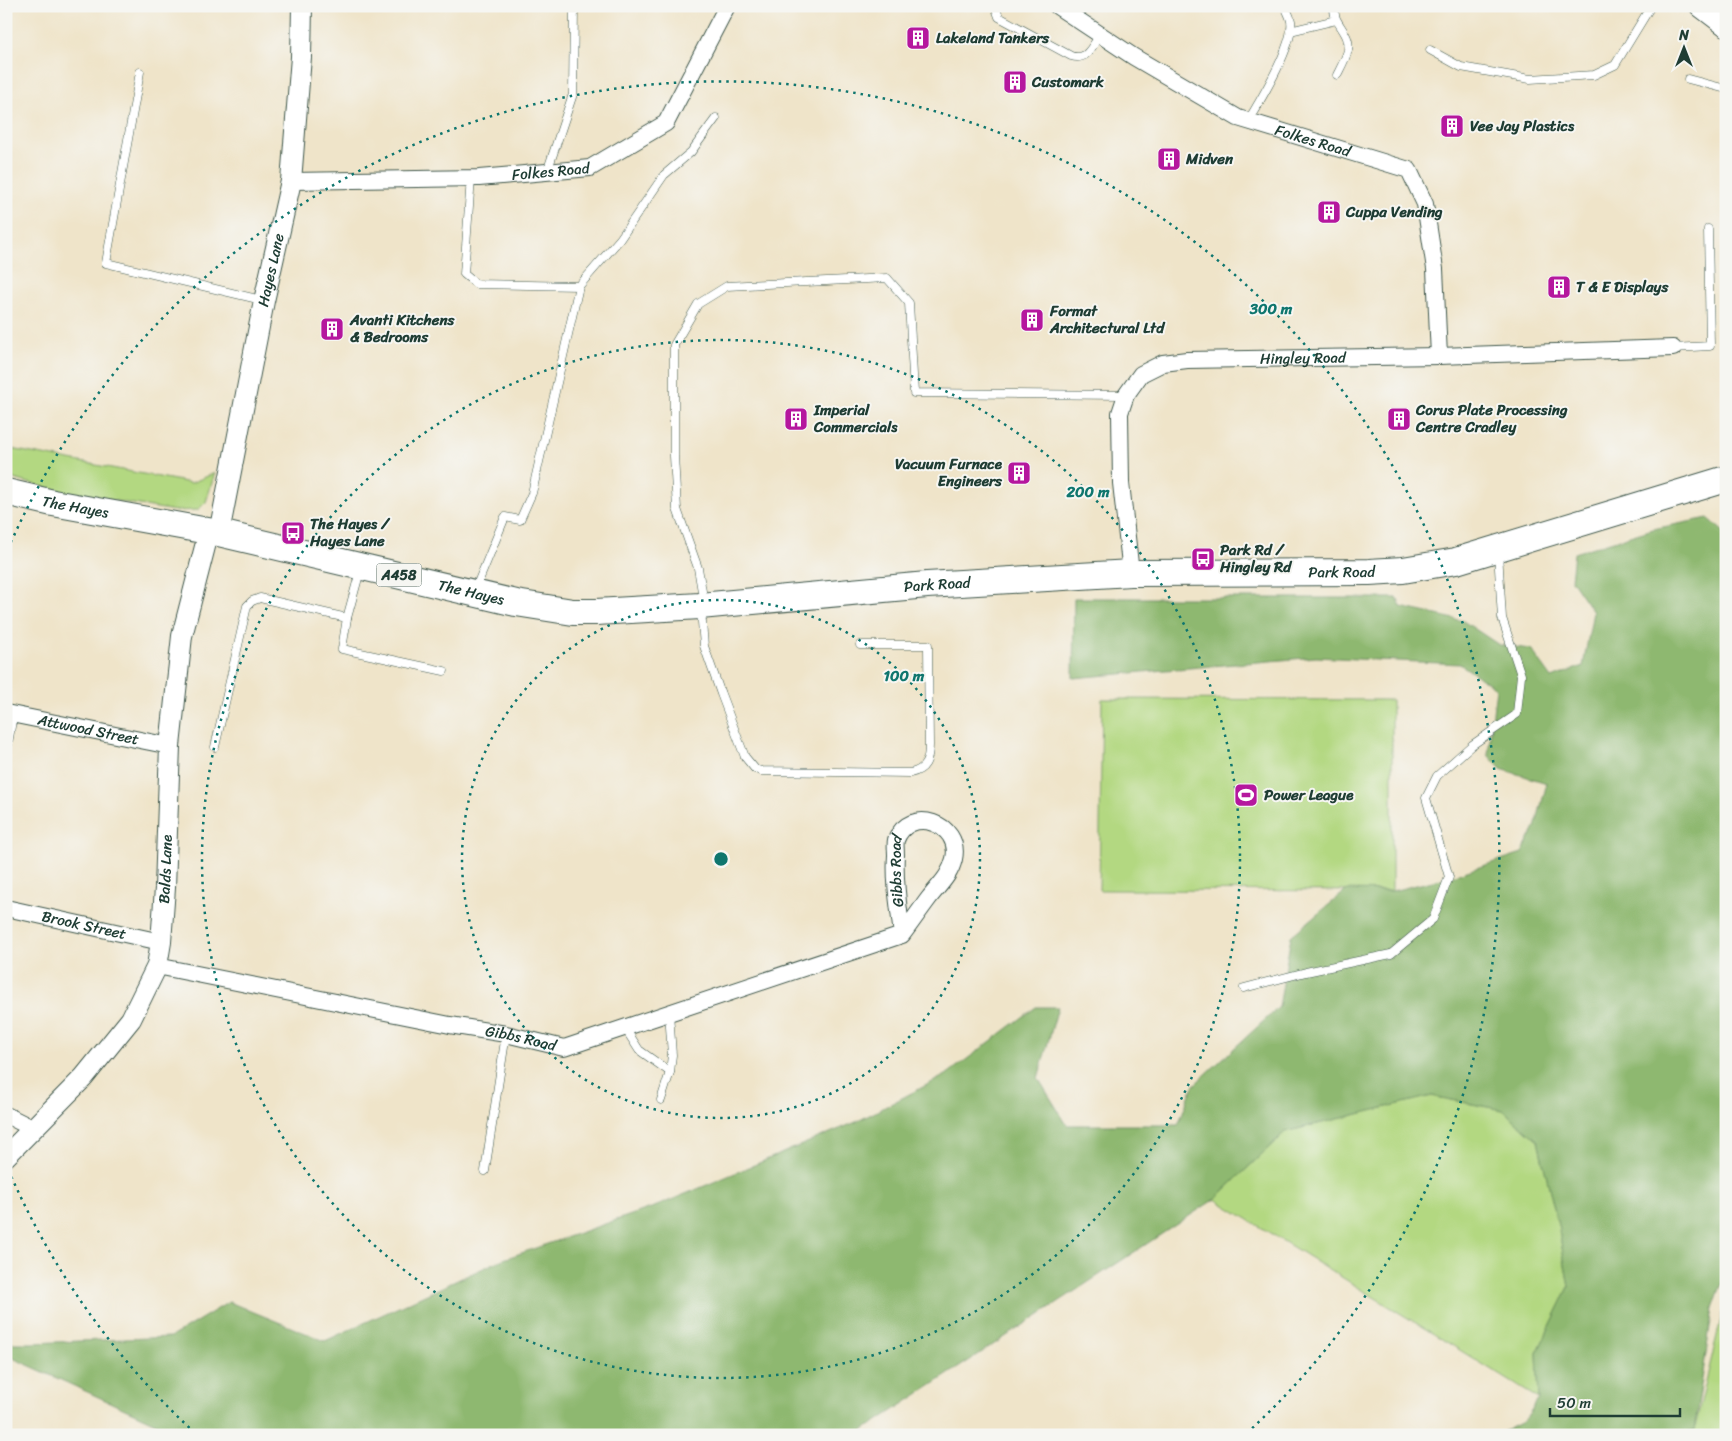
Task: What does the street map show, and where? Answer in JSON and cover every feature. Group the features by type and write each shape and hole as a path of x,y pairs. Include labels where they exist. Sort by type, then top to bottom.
{"highway":[{"name":"Park Road","path":"795,597 927,585 1131,573 1369,572 1403,570 1447,563 1726,479"},
{"name":"The Hayes","path":"6,492 53,503 214,532 473,594 573,612 702,605 795,597"}],"main road":[{"path":"1701,6 1726,25"}],"street":[{"name":"Hayes Lane","path":"214,532 291,181 301,57 302,6"},
{"name":"Folkes Road","path":"291,181 472,178 590,168 666,123 727,6"},
{"name":"Folkes Road","path":"1057,6 1134,57 1238,118 1409,170 1425,204 1435,268 1438,356"},
{"name":"Hingley Road","path":"1131,573 1121,483 1120,412 1126,396 1142,374 1163,363 1187,360 1438,356 1673,348"},
{"name":"Balds Lane","path":"6,1156 84,1076 131,1019 157,966 161,942 170,746 182,636 214,532"},
{"name":"Attwood Street","path":"10,714 170,746"},
{"name":"Gibbs Road","path":"157,966 450,1025 506,1034 564,1048 902,935 947,877 954,858 953,840 942,826 924,820 906,826 896,840 895,870 902,935"},
{"name":"Brook Street","path":"6,908 161,942"},
{"path":"6,1115 34,1129"}],"lane":[{"path":"547,172 573,94 574,6"},
{"path":"995,6 999,17 1077,58 1086,55 1100,35"},
{"path":"1248,121 1267,89 1288,42 1291,22 1285,6"},
{"path":"1334,6 1333,10 1336,20 1346,33 1349,43 1348,51 1337,75"},
{"path":"1430,50 1462,67 1530,79 1594,76 1615,65 1651,6"},
{"path":"1290,31 1336,20"},
{"path":"140,72 106,263 264,300"},
{"path":"1688,79 1726,88"},
{"path":"473,594 505,517 520,520 532,493 579,286 620,239 664,175 691,152 716,118"},
{"path":"472,178 464,274 476,284 579,286"},
{"path":"1673,348 1710,346 1708,229"},
{"path":"860,645 928,645 929,755 923,768 917,772 910,773 761,771 755,769 745,757 720,694 704,646 698,568 677,509 674,456 674,345 698,304 727,286 887,278 909,303 914,393 1126,396"},
{"path":"1244,988 1306,972 1391,954 1433,919 1449,877 1426,798 1437,776 1472,745 1517,714 1521,675 1502,618 1498,548"},
{"path":"362,566 347,618 342,649 444,671"},
{"path":"215,747 247,606 252,601 260,598 347,618"},
{"path":"6,755 10,714"},
{"path":"661,1100 670,1072 672,1055 669,1013"},
{"path":"625,1028 639,1050 670,1072"},
{"path":"485,1171 506,1034"}],"green space":[{"path":"6,448 191,483 215,473 206,502 198,510 175,511 63,492 6,477"},
{"path":"1708,518 1726,534 1726,1272 1713,1308 1694,1431 1680,1435 1497,1435 1523,1422 1539,1399 1537,1353 1569,1287 1558,1225 1538,1141 1503,1110 1432,1096 1285,1132 1215,1199 856,1435 182,1435 6,1355 6,1343 171,1337 229,1302 325,1341 501,1260 657,1206 856,1122 946,1075 1036,1007 1058,1007 1038,1078 1067,1125 1178,1125 1193,1086 1279,1007 1291,936 1347,890 1392,891 1449,877 1522,853 1535,828 1547,783 1501,769 1488,755 1496,688 1460,664 1316,657 1073,678 1074,598 1397,598 1401,607 1463,621 1499,645 1531,649 1552,678 1583,666 1593,612 1571,580 1574,553 1653,529"},
{"name":"Power League","path":"1102,699 1392,700 1392,891 1099,890"},
{"path":"1431,1096 1503,1110 1538,1141 1558,1225 1569,1287 1537,1353 1539,1399 1215,1199 1285,1132"},
{"path":"1726,1298 1726,1435 1666,1435 1695,1427"}],"place":[{"name":"Lakeland Tankers","path":"918,38"},
{"name":"Customark","path":"1015,82"},
{"name":"Vee Jay Plastics","path":"1452,126"},
{"name":"Midven","path":"1169,159"},
{"name":"Cuppa Vending","path":"1329,212"},
{"name":"T & E Displays","path":"1559,287"},
{"name":"Format Architectural Ltd","path":"1032,320"},
{"name":"Avanti Kitchens & Bedrooms","path":"332,329"},
{"name":"Imperial Commercials","path":"796,419"},
{"name":"Corus Plate Processing Centre Cradley","path":"1399,419"},
{"name":"Vacuum Furnace Engineers","path":"1019,473"},
{"name":"The Hayes / Hayes Lane","path":"293,533"},
{"name":"Park Rd / Hingley Rd","path":"1203,559"},
{"name":"Power League","path":"1246,795"}]}
